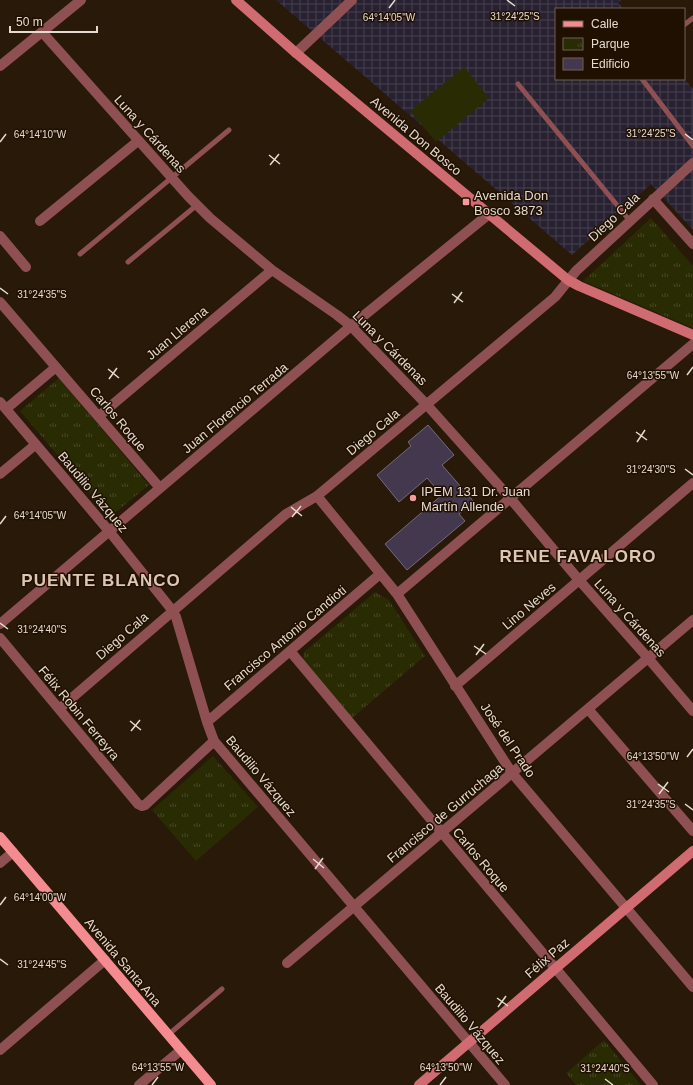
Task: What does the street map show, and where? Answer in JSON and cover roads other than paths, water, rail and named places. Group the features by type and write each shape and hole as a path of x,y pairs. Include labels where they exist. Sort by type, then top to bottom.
{"main road":[{"name":"Avenida Don Bosco","path":"237,0 296,53 568,280 693,335"},
{"name":"Avenida Santa Ana","path":"0,836 211,1085"},
{"name":"Félix Paz","path":"419,1085 470,1043 554,968 693,851"}],"street":[{"path":"0,66 81,0"},
{"path":"296,53 352,0"},
{"name":"Luna y Cárdenas","path":"42,32 138,141 218,226 272,270 351,326 427,405 510,498 693,711"},
{"path":"40,221 138,141"},
{"name":"Diego Cala","path":"60,709 172,610 286,514 317,496 555,297 568,280 693,163"},
{"path":"653,199 693,244"},
{"name":"Juan Florencio Terrada","path":"0,624 351,326 489,214"},
{"path":"0,236 26,267"},
{"name":"Juan Llerena","path":"98,416 272,270"},
{"name":"Carlos Roque","path":"0,302 160,488"},
{"path":"397,594 693,344"},
{"path":"3,405 56,367"},
{"name":"Baudilio Vázquez","path":"3,405 109,531 172,610 176,617 214,741 504,1085"},
{"path":"0,474 36,445"},
{"name":"Lino Neves","path":"456,686 693,483"},
{"name":"José del Prado","path":"317,496 397,594 512,773 693,987"},
{"name":"Francisco Antonio Candioti","path":"207,722 380,574"},
{"name":"Francisco de Gurruchaga","path":"287,963 354,908 693,620"},
{"name":"Félix Robin Ferreyra","path":"0,638 138,804 142,806 145,805 214,741"},
{"name":"Carlos Roque","path":"290,651 653,1085"},
{"path":"588,709 693,831"},
{"path":"0,864 13,852"},
{"path":"0,1050 105,960"},
{"path":"139,1085 181,1050"}],"lane":[{"path":"685,24 693,18"},
{"path":"643,80 693,146"},
{"path":"518,84 630,221"},
{"path":"80,254 229,130"},
{"path":"128,262 197,205"},
{"path":"168,1035 222,988"}],"place":[{"name":"Avenida Don Bosco 3873","path":"466,202"},
{"name":"IPEM 131 Dr. Juan Martín Allende","path":"413,498"}],"district":[{"name":"RENE FAVALORO","path":"578,556"},
{"name":"PUENTE BLANCO","path":"101,580"}]}
